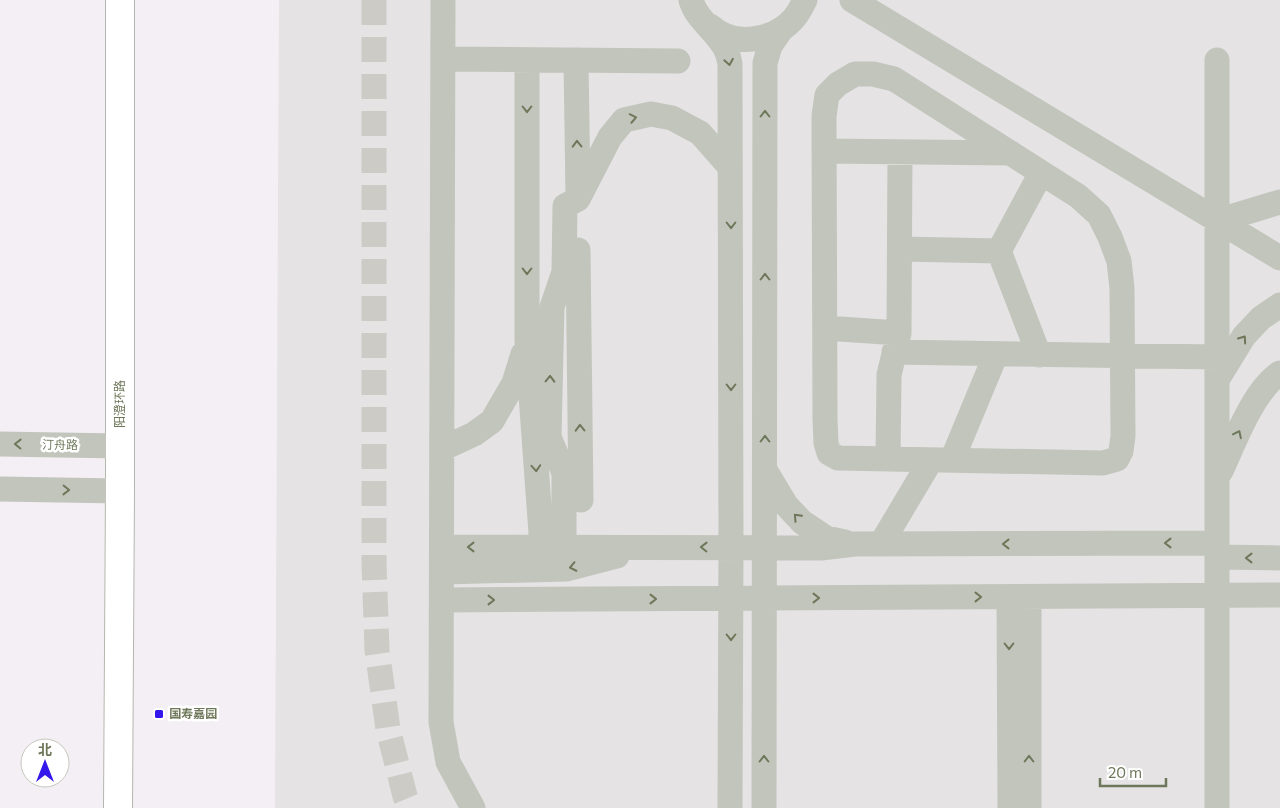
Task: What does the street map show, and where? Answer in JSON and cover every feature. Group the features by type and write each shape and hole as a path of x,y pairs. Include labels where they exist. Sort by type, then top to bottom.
{"main road":[{"name":"阳澄环路","path":"118,808 120,0"}],"street":[{"path":"443,0 441,722 448,762 473,808"},
{"path":"691,0 704,22 726,49 730,64 730,808"},
{"path":"764,808 765,63 770,46 781,30 796,17 805,0"},
{"path":"852,0 1280,258"},
{"path":"704,22 721,34 741,40 762,38 781,30"},
{"path":"443,59 678,61"},
{"path":"527,60 527,340 562,547"},
{"path":"562,547 578,199 576,60"},
{"path":"1217,60 1217,808"},
{"path":"855,74 873,74 894,79 1011,153 1078,196 1099,216 1110,237 1119,261 1122,288 1123,436 1121,451 1117,459 1103,463 838,458 829,453 826,443 824,151 824,116 827,95 838,84 855,74"},
{"path":"578,199 610,137 624,120 651,114 672,118 700,133 730,166"},
{"path":"824,151 1011,153"},
{"path":"888,459 889,375 897,343 900,249 900,152"},
{"path":"1039,355 999,251 1041,173"},
{"path":"1217,221 1280,202"},
{"path":"900,249 999,251"},
{"path":"1217,369 1261,318 1280,305"},
{"path":"825,328 897,343 996,354 1123,356 1217,369"},
{"path":"442,449 474,434 492,421 514,383 527,340"},
{"path":"881,544 941,460 996,354"},
{"path":"1217,478 1255,400 1272,378 1280,373"},
{"name":"汀舟路","path":"0,444 120,446"},
{"path":"765,469 786,505 802,522 826,538 855,544"},
{"path":"0,489 120,491"},
{"path":"442,547 821,548 855,544 881,544 1217,550 1280,558"},
{"path":"442,572 567,569 654,547"},
{"path":"442,600 1280,595"},
{"path":"1010,808 1019,597"},
{"path":"1019,597 1029,808"}],"shaded area":[{"path":"279,0 1280,0 1280,808 275,808"}],"tunnel":[{"path":"374,0 374,563 377,650 388,729 405,796 410,808"}],"place":[{"name":"国寿嘉园","path":"159,714"}]}
